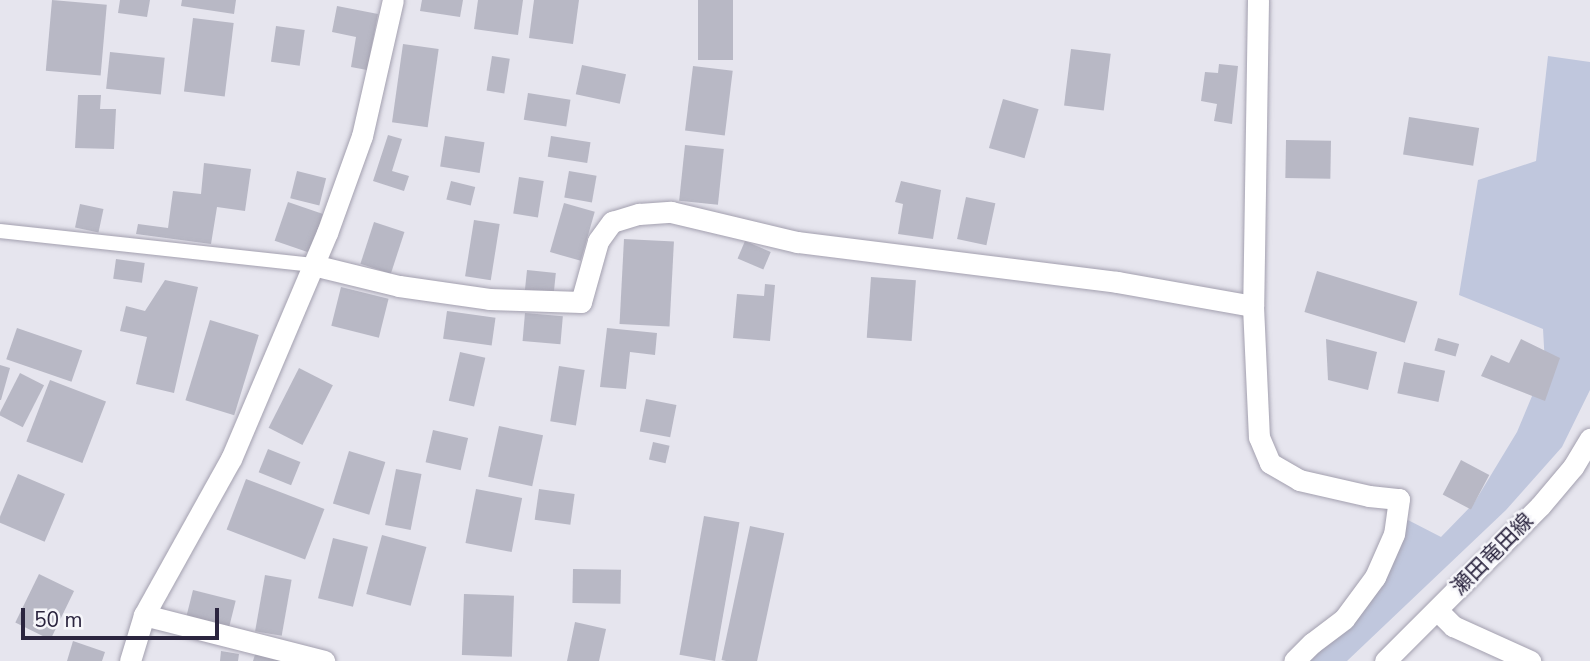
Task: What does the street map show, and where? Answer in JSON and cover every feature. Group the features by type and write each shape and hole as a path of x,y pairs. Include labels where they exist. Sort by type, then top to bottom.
{"street":[{"path":"131,661 144,615 231,459 313,265 362,135 393,0"},
{"path":"1258,0 1253,306 1259,437 1270,463 1300,480 1368,496 1399,499 1394,534 1375,578 1344,619 1312,643 1294,661"},
{"path":"313,265 400,286 489,299 581,302 598,241 612,222 639,214 671,212 797,242 1117,282 1253,306"},
{"name":"瀬田竜田線","path":"1385,661 1540,506 1573,467 1590,439"},
{"path":"1437,610 1453,626 1530,661"},
{"path":"144,615 324,661"}],"lane":[{"path":"0,231 313,265"}],"shaded area":[{"path":"1548,56 1590,62 1590,390 1562,447 1506,510 1347,661 1289,661 1334,628 1395,528 1408,520 1441,537 1474,503 1517,432 1545,365 1543,329 1459,295 1478,180 1536,161"}],"building":[{"path":"52,0 107,5 101,76 46,71"},
{"path":"120,0 150,0 147,17 118,13"},
{"path":"182,0 236,0 234,14 181,6"},
{"path":"422,0 463,0 460,17 420,11"},
{"path":"478,0 523,0 518,35 474,29"},
{"path":"534,0 579,0 573,44 529,38"},
{"path":"698,0 733,0 733,60 698,60"},
{"path":"337,6 378,14 367,70 351,67 356,37 332,32"},
{"path":"193,18 234,23 225,96 184,91"},
{"path":"276,26 305,30 300,66 271,62"},
{"path":"403,44 439,49 428,127 392,122"},
{"path":"1071,49 1111,54 1104,110 1064,106"},
{"path":"110,52 165,58 161,95 106,89"},
{"path":"492,56 510,59 504,93 487,91"},
{"path":"1219,64 1238,66 1232,124 1214,121 1217,104 1201,101 1205,72 1218,73"},
{"path":"582,65 626,74 620,104 576,94"},
{"path":"693,66 733,71 725,135 685,131"},
{"path":"528,93 570,100 566,126 524,120"},
{"path":"78,95 101,95 100,109 116,109 114,149 75,148"},
{"path":"1003,99 1039,109 1025,158 989,148"},
{"path":"1409,117 1479,128 1473,166 1403,155"},
{"path":"388,135 402,139 392,171 409,176 404,191 373,181"},
{"path":"445,136 485,142 480,173 440,167"},
{"path":"551,136 591,142 587,163 548,157"},
{"path":"1286,140 1331,141 1330,179 1285,178"},
{"path":"685,145 724,149 718,205 679,201"},
{"path":"204,163 251,169 245,211 217,207 211,244 136,234 138,224 168,228 173,191 201,194"},
{"path":"297,171 326,178 319,205 290,198"},
{"path":"569,171 597,176 592,202 564,198"},
{"path":"519,177 544,181 538,217 513,214"},
{"path":"451,181 475,187 471,205 446,199"},
{"path":"901,181 941,190 933,239 898,234 903,204 895,202"},
{"path":"966,197 995,203 986,245 957,239"},
{"path":"288,202 323,214 310,253 275,241"},
{"path":"564,203 595,212 581,261 550,252"},
{"path":"80,204 103,209 98,232 75,227"},
{"path":"474,220 500,224 491,280 465,276"},
{"path":"374,222 404,232 391,274 360,264"},
{"path":"624,239 674,242 669,327 620,324"},
{"path":"745,241 771,252 763,269 738,258"},
{"path":"116,259 145,263 142,283 113,279"},
{"path":"527,270 556,273 554,293 525,290"},
{"path":"1317,271 1417,302 1405,343 1304,312"},
{"path":"871,277 916,280 912,341 867,338"},
{"path":"165,280 198,287 174,393 136,384 147,337 120,331 126,306 145,311"},
{"path":"765,284 775,285 770,341 733,338 737,294 764,296"},
{"path":"341,287 389,299 379,338 331,326"},
{"path":"447,311 496,318 492,346 443,339"},
{"path":"525,313 563,316 560,344 523,341"},
{"path":"210,320 259,335 234,415 185,400"},
{"path":"17,328 82,350 71,382 6,359"},
{"path":"607,328 657,333 655,355 630,352 626,389 600,387"},
{"path":"1438,338 1459,344 1456,357 1434,350"},
{"path":"1326,339 1377,352 1368,390 1328,380"},
{"path":"1521,339 1560,358 1545,401 1481,376 1491,355 1509,363"},
{"path":"460,352 485,358 474,407 449,401"},
{"path":"1404,362 1445,371 1438,402 1397,393"},
{"path":"0,365 10,368 1,400 0,400"},
{"path":"559,366 585,370 576,425 550,421"},
{"path":"299,368 333,385 302,445 269,428"},
{"path":"20,373 44,385 23,427 0,416"},
{"path":"50,380 106,402 82,463 26,442"},
{"path":"646,399 676,405 670,437 640,431"},
{"path":"499,426 543,435 532,486 488,477"},
{"path":"433,430 468,438 461,470 426,462"},
{"path":"653,442 670,446 666,463 649,460"},
{"path":"268,449 300,462 291,485 259,472"},
{"path":"349,451 385,462 369,515 333,504"},
{"path":"1461,460 1489,475 1471,509 1443,494"},
{"path":"396,469 422,474 411,530 385,525"},
{"path":"18,474 65,494 45,542 0,523 0,516"},
{"path":"246,479 324,509 305,560 227,529"},
{"path":"476,489 522,498 512,552 466,543"},
{"path":"539,489 575,494 570,525 535,520"},
{"path":"704,516 739,522 715,661 680,655"},
{"path":"750,526 784,533 757,661 722,660"},
{"path":"382,535 426,547 411,606 366,594"},
{"path":"333,538 368,547 353,607 318,598"},
{"path":"573,569 621,570 620,604 572,603"},
{"path":"39,574 74,591 50,640 15,623"},
{"path":"265,575 292,580 282,636 255,631"},
{"path":"193,590 236,601 229,629 186,618"},
{"path":"464,594 514,596 512,657 462,655"},
{"path":"575,622 606,629 599,661 567,661"},
{"path":"73,641 105,652 102,661 67,661"},
{"path":"257,648 296,661 253,661"},
{"path":"221,651 239,654 238,661 220,661"}]}
